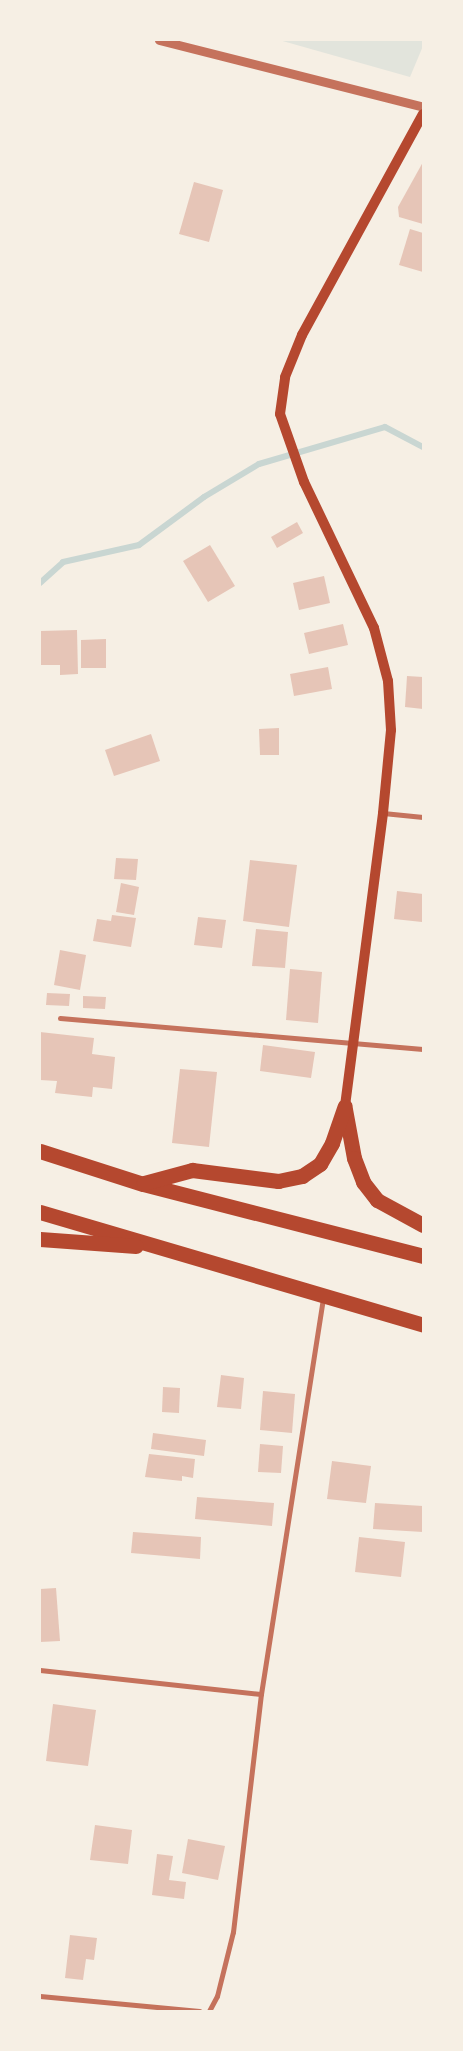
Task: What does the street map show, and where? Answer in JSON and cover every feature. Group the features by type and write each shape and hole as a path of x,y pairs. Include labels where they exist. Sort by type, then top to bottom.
{"highway":[{"path":"143,1184 192,1170 278,1181 302,1176 320,1164 332,1143 345,1106"},
{"path":"345,1106 354,1158 363,1182 377,1200 423,1225"},
{"path":"40,1151 143,1184 423,1256"},
{"path":"40,1212 423,1325"},
{"path":"40,1239 162,1247"}],"main road":[{"path":"345,1106 383,813 391,730 388,680 374,628 304,482 280,414 285,377 302,335 423,114"}],"street":[{"path":"159,40 423,107"},
{"path":"383,813 423,817"},
{"path":"60,1018 423,1049"},
{"path":"210,2011 217,1996 233,1932 261,1694 323,1297"},
{"path":"40,1670 261,1694"},
{"path":"40,1996 199,2011"}],"shaded area":[{"path":"279,40 423,40 423,46 410,77"}],"building":[{"path":"423,162 423,224 399,217 398,207"},
{"path":"194,182 223,190 209,242 179,234"},
{"path":"410,229 423,233 423,272 399,265"},
{"path":"297,522 303,533 277,548 271,537"},
{"path":"210,545 235,586 208,602 183,561"},
{"path":"324,576 330,603 299,610 293,583"},
{"path":"343,624 348,645 309,654 304,633"},
{"path":"77,630 78,674 60,675 60,665 40,665 40,631"},
{"path":"106,639 106,668 81,668 81,640"},
{"path":"328,667 332,689 294,696 290,674"},
{"path":"407,676 423,677 423,709 405,707"},
{"path":"279,728 279,755 260,755 259,729"},
{"path":"151,734 160,761 114,776 105,750"},
{"path":"116,858 138,859 136,880 114,879"},
{"path":"250,860 297,865 289,927 243,921"},
{"path":"121,883 139,887 134,915 116,912"},
{"path":"397,891 423,894 422,922 394,919"},
{"path":"112,915 136,918 131,947 93,941 97,919 111,921"},
{"path":"198,917 226,920 222,948 194,945"},
{"path":"256,929 288,932 285,968 252,966"},
{"path":"60,950 86,955 80,990 54,985"},
{"path":"290,969 322,972 318,1023 286,1020"},
{"path":"47,993 70,994 69,1006 46,1005"},
{"path":"83,996 106,997 105,1009 83,1008"},
{"path":"40,1032 94,1038 92,1054 115,1057 112,1089 93,1087 92,1097 55,1093 57,1081 40,1080"},
{"path":"263,1045 315,1052 311,1078 260,1071"},
{"path":"180,1069 217,1072 209,1147 172,1143"},
{"path":"221,1375 244,1378 241,1409 217,1407"},
{"path":"163,1387 180,1388 179,1413 162,1412"},
{"path":"263,1391 295,1394 292,1433 260,1430"},
{"path":"153,1433 206,1440 204,1456 151,1449"},
{"path":"260,1444 283,1446 281,1473 258,1472"},
{"path":"149,1454 195,1459 193,1478 182,1476 182,1481 145,1477"},
{"path":"332,1461 371,1466 366,1503 327,1499"},
{"path":"197,1497 274,1503 272,1526 195,1519"},
{"path":"375,1503 423,1506 423,1532 373,1529"},
{"path":"133,1532 201,1537 200,1559 131,1553"},
{"path":"359,1537 405,1542 401,1577 355,1572"},
{"path":"56,1588 60,1641 40,1642 40,1589"},
{"path":"53,1704 96,1710 88,1766 46,1761"},
{"path":"95,1825 132,1830 128,1864 90,1860"},
{"path":"188,1839 225,1846 218,1880 182,1873"},
{"path":"157,1854 173,1856 169,1880 186,1882 184,1899 152,1895"},
{"path":"70,1935 97,1938 94,1960 86,1959 83,1980 65,1978"}],"waterway":[{"path":"40,583 63,562 139,545 204,497 259,464 385,427 423,447"}]}
